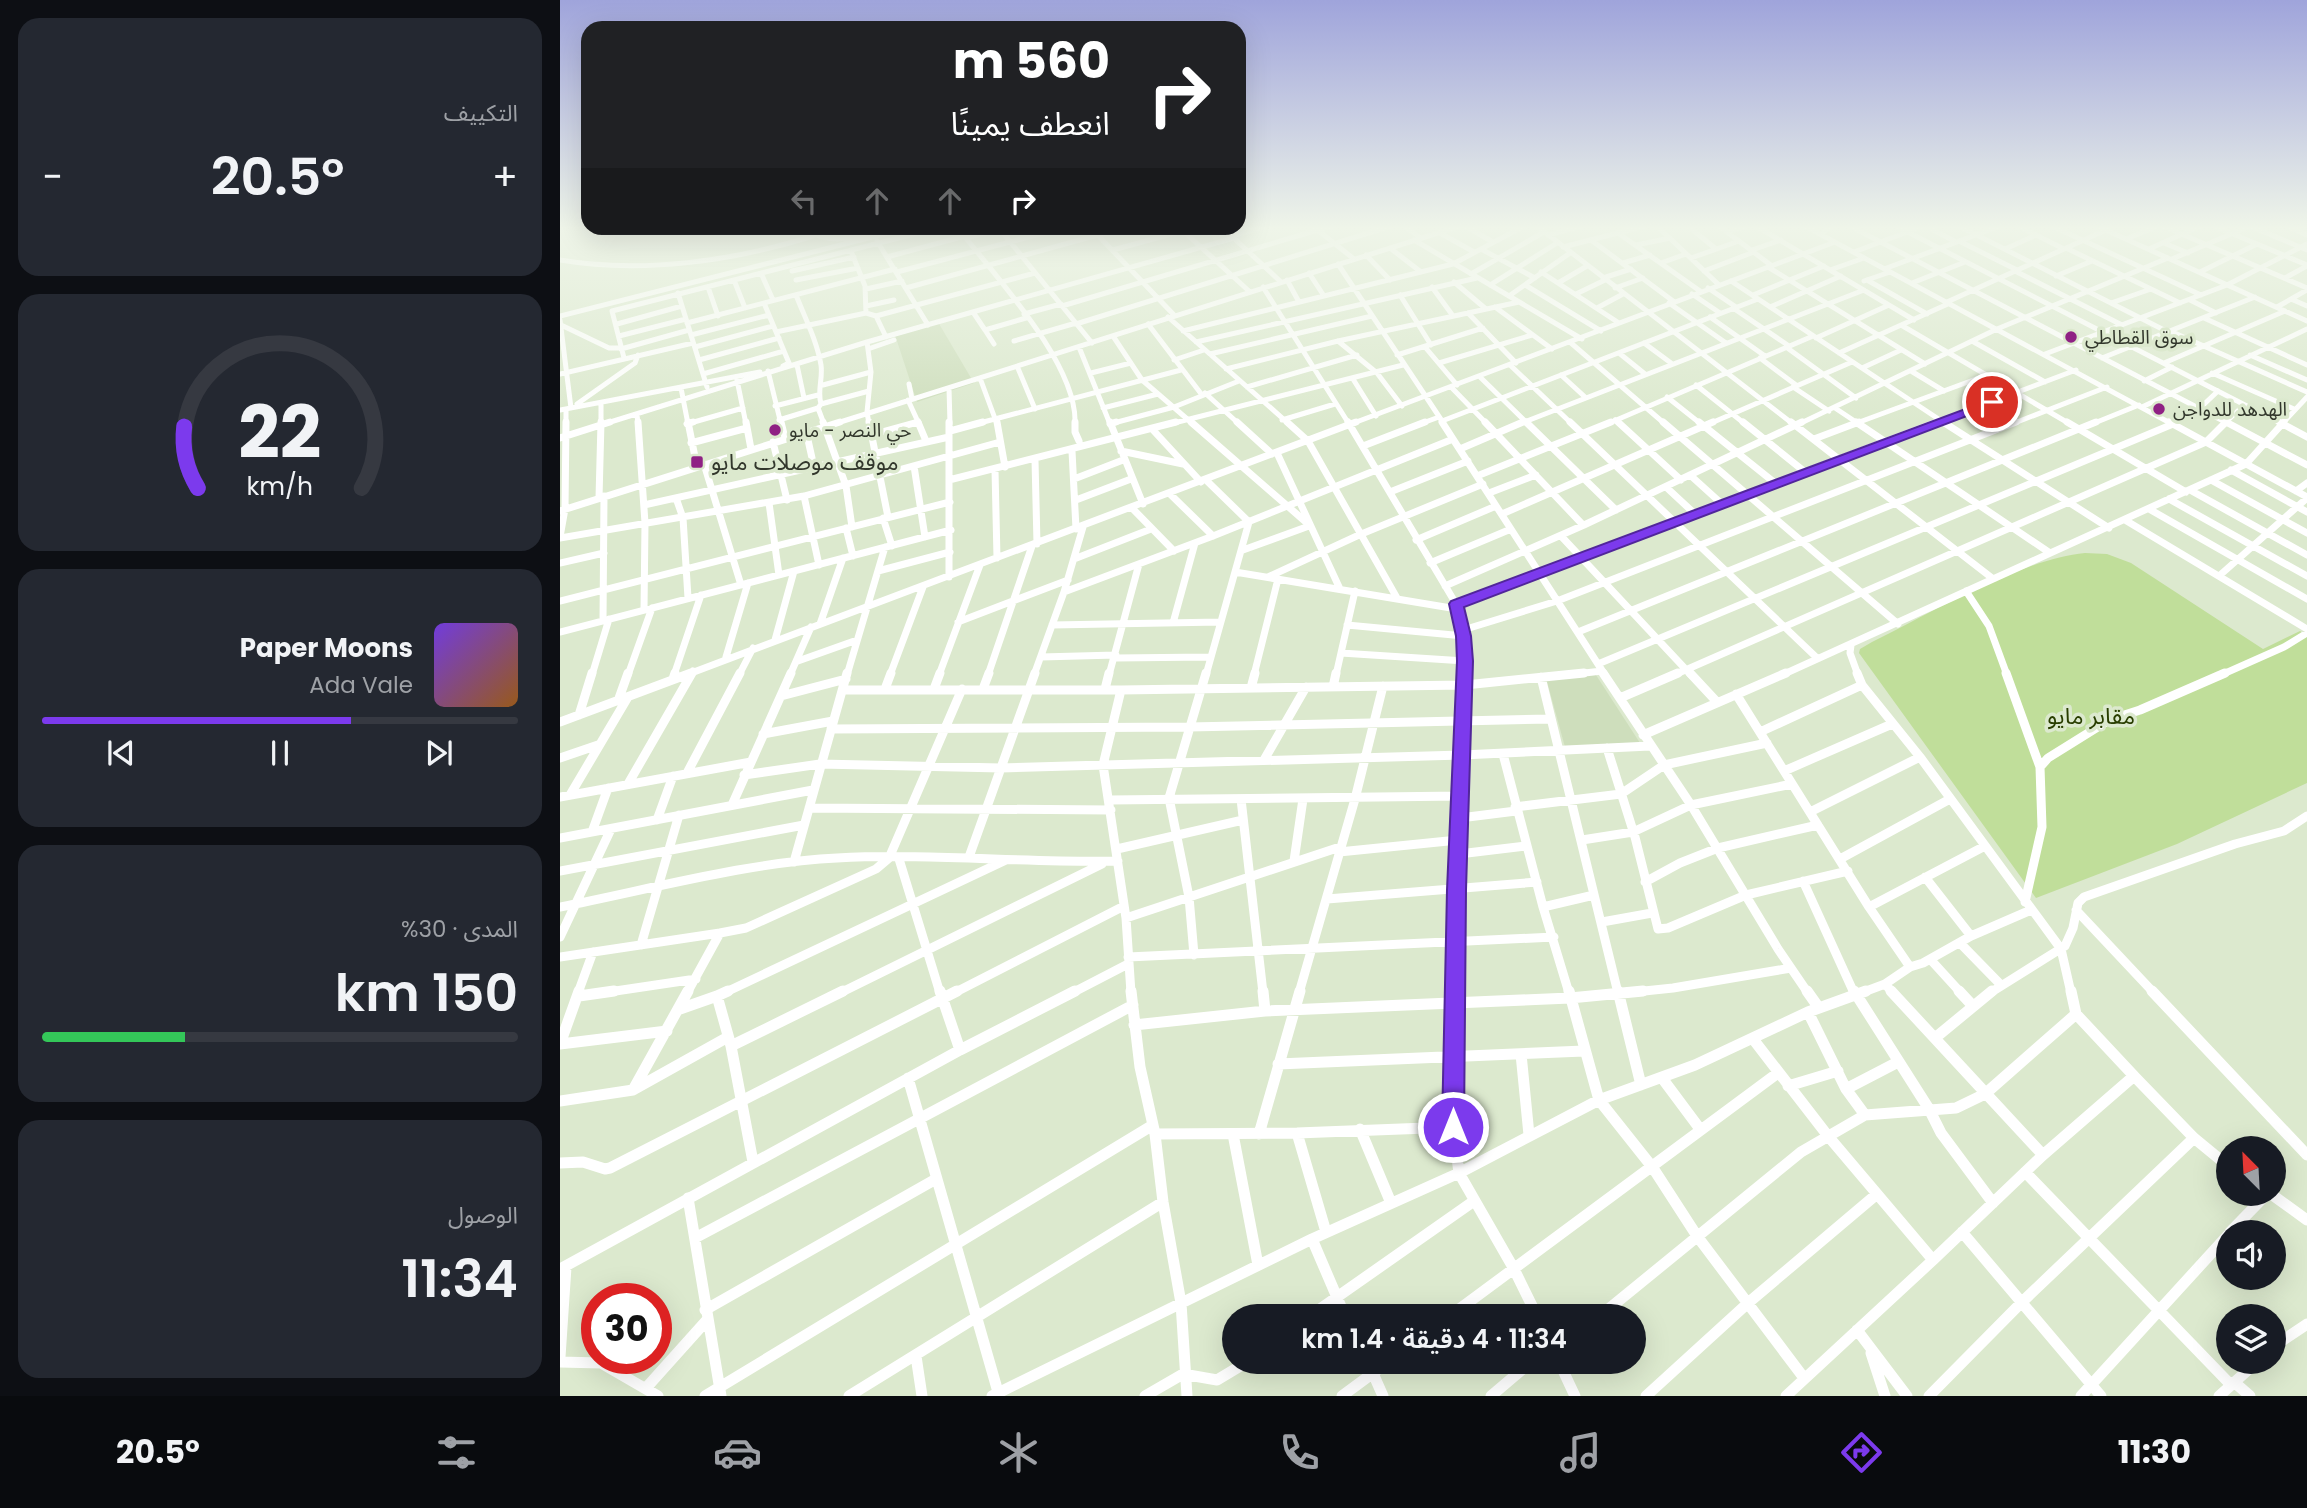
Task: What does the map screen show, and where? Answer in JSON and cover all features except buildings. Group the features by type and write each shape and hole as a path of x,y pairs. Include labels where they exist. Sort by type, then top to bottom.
{"street":[{"path":"560,321 658,291"},
{"path":"678,291 708,392"},
{"path":"624,358 612,311 692,291"},
{"path":"709,291 718,316"},
{"path":"738,291 745,308"},
{"path":"769,291 773,300"},
{"path":"560,321 610,348 620,348 718,316 810,291"},
{"path":"866,291 866,309"},
{"path":"908,291 928,325"},
{"path":"876,316 968,291"},
{"path":"1005,291 1055,355 1076,411 1075,432 1079,441"},
{"path":"567,408 768,373 868,346 928,325 1047,291"},
{"path":"1051,291 1092,342"},
{"path":"985,330 1112,291"},
{"path":"1150,291 1183,331 1308,441 1396,598"},
{"path":"1014,341 1181,291"},
{"path":"1266,291 1404,516 1456,607 1463,633 1465,685 1458,840 1453,1127 1460,1173 1531,1304"},
{"path":"1291,291 1299,302"},
{"path":"1321,291 1324,296"},
{"path":"1183,331 1345,291"},
{"path":"1356,291 1718,848 1791,968 1813,1010 1846,1088 1865,1115"},
{"path":"1196,342 1416,291"},
{"path":"1432,291 1453,316"},
{"path":"1465,291 1486,309"},
{"path":"1501,291 1582,339"},
{"path":"1509,296 1516,291"},
{"path":"1535,291 1601,331"},
{"path":"1571,291 1619,323"},
{"path":"1576,294 1581,291"},
{"path":"1619,291 1992,578"},
{"path":"1658,291 1695,322 1726,343"},
{"path":"560,722 726,657 923,587 1582,339 1645,311 1700,291"},
{"path":"1712,291 1856,398"},
{"path":"1746,291 1913,403 2109,528"},
{"path":"1363,446 1503,398 1735,308 1767,291"},
{"path":"1807,291 1925,365"},
{"path":"1770,307 1807,291"},
{"path":"1460,449 1671,363 1791,321 1861,291"},
{"path":"1866,291 1914,320"},
{"path":"1887,291 1927,314"},
{"path":"1927,291 2307,497 2219,576"},
{"path":"1839,353 1971,291"},
{"path":"1971,291 2307,465"},
{"path":"2022,291 2307,437"},
{"path":"2055,291 2122,325"},
{"path":"1444,586 1561,536 1972,341 2087,291"},
{"path":"2087,291 2169,332 2307,392"},
{"path":"2111,303 2145,291"},
{"path":"2155,291 2180,303"},
{"path":"2193,291 2201,295"},
{"path":"2045,354 2211,291"},
{"path":"2241,291 2307,321"},
{"path":"2277,307 2304,291"},
{"path":"562,510 1250,292"},
{"path":"799,294 806,324 820,357 823,384 818,395 823,426 846,486 853,556"},
{"path":"1597,308 1623,294"},
{"path":"1692,294 1720,313"},
{"path":"1399,295 1454,386 1583,525"},
{"path":"2102,358 2255,297"},
{"path":"632,298 633,306"},
{"path":"2291,299 2307,306"},
{"path":"699,360 776,332 894,300"},
{"path":"2190,300 2216,313"},
{"path":"1226,369 1338,341 1519,302"},
{"path":"764,303 789,364 768,373"},
{"path":"1477,476 1582,435 1696,384 1889,305"},
{"path":"617,324 682,306"},
{"path":"1494,307 1552,349"},
{"path":"866,309 876,316 898,349"},
{"path":"2164,363 2285,311"},
{"path":"973,312 994,344"},
{"path":"1468,313 1499,345 1531,386 1817,658"},
{"path":"619,336 769,315"},
{"path":"1174,360 1372,316"},
{"path":"1710,317 1740,338 1794,386 1857,423 2050,553"},
{"path":"2204,318 2305,363"},
{"path":"560,321 567,408 563,437 560,538 787,500 880,477 949,454 1000,442"},
{"path":"1148,324 1181,370 1203,394 1274,454 1300,501 1308,525 1340,589"},
{"path":"1901,326 2148,469 2307,555"},
{"path":"1397,355 1483,328"},
{"path":"1578,632 2079,429 2172,395 2212,373 2307,329"},
{"path":"563,374 638,355 776,332"},
{"path":"1439,363 1531,335"},
{"path":"1113,336 1142,380 1308,525"},
{"path":"1338,341 1377,373 1402,406"},
{"path":"1972,341 2045,382"},
{"path":"1571,343 1898,624"},
{"path":"1644,343 1671,363"},
{"path":"794,862 857,640 878,571 889,547 880,477 867,412 871,372 868,346"},
{"path":"1079,347 1143,504"},
{"path":"1862,368 1901,350"},
{"path":"703,374 784,351"},
{"path":"1619,353 1645,374"},
{"path":"567,408 584,401 635,362 638,355"},
{"path":"1247,387 1357,355"},
{"path":"2250,355 2307,380"},
{"path":"1416,540 1552,492 1852,362"},
{"path":"1091,373 1131,363"},
{"path":"797,365 804,398"},
{"path":"949,480 1116,440 1403,365"},
{"path":"1017,366 1035,409"},
{"path":"2144,381 2172,367"},
{"path":"644,505 926,441 996,419 1181,370"},
{"path":"1236,572 1456,607 1774,483 2076,370"},
{"path":"1911,371 1944,391"},
{"path":"823,384 871,372"},
{"path":"768,373 785,439"},
{"path":"2212,373 2294,410"},
{"path":"1560,375 1585,397"},
{"path":"1814,439 1987,375"},
{"path":"1480,377 1616,510"},
{"path":"980,378 996,419 1005,467"},
{"path":"1353,379 1376,416"},
{"path":"563,437 708,392 737,380"},
{"path":"737,380 751,449"},
{"path":"1110,424 1174,407 1240,381"},
{"path":"909,384 910,399 926,441"},
{"path":"1696,384 1805,472"},
{"path":"1348,625 1463,633 1701,547 2107,387"},
{"path":"681,388 691,443 745,584 726,657"},
{"path":"949,388 949,577"},
{"path":"779,420 869,391"},
{"path":"2199,409 2218,391"},
{"path":"1102,408 1158,394"},
{"path":"775,406 818,395"},
{"path":"1667,397 1774,483"},
{"path":"1643,734 1898,624 1992,578 2109,528 2246,464 2307,397"},
{"path":"579,715 606,620 601,403"},
{"path":"1282,420 1335,404"},
{"path":"1620,698 2206,442 2244,405"},
{"path":"687,424 743,408"},
{"path":"618,701 648,609 637,415"},
{"path":"1615,420 1681,480"},
{"path":"871,435 919,422"},
{"path":"843,690 1121,690 1465,685 1541,677 1600,667 1658,639 2173,424"},
{"path":"691,443 747,428"},
{"path":"1153,430 1185,465 1249,522"},
{"path":"806,431 814,467"},
{"path":"1064,592 1249,522 1454,439"},
{"path":"773,442 787,500"},
{"path":"969,857 1074,559 1079,528 1072,451"},
{"path":"1121,451 1185,465"},
{"path":"983,689 1034,545 1035,460"},
{"path":"1074,479 1123,460"},
{"path":"1390,492 1468,461"},
{"path":"914,466 925,537"},
{"path":"995,470 997,558"},
{"path":"2231,470 2307,512"},
{"path":"1489,493 1536,475"},
{"path":"1690,475 1722,504"},
{"path":"1076,500 1131,480"},
{"path":"2211,480 2307,533"},
{"path":"2296,491 2307,483"},
{"path":"1268,577 1322,551 1483,484"},
{"path":"1666,487 1695,514"},
{"path":"1170,494 1213,536"},
{"path":"804,496 819,565"},
{"path":"676,498 683,518 688,598"},
{"path":"2169,499 2307,576"},
{"path":"560,601 950,502"},
{"path":"769,503 779,575"},
{"path":"1132,508 1174,551"},
{"path":"2149,509 2307,598"},
{"path":"2040,768 2060,748 2109,720 2140,710 2284,648 2307,631 2125,520"},
{"path":"1195,955 1189,897 1169,798 1249,522"},
{"path":"1243,550 1308,525"},
{"path":"1074,559 1151,529"},
{"path":"1430,563 1511,529"},
{"path":"560,632 951,530"},
{"path":"1561,536 1717,702"},
{"path":"1173,623 1195,543"},
{"path":"878,571 950,552"},
{"path":"560,563 604,553"},
{"path":"820,624 843,558"},
{"path":"1105,689 1125,624 1139,564"},
{"path":"934,689 980,565"},
{"path":"775,640 794,571"},
{"path":"1251,688 1278,579"},
{"path":"958,622 1068,580"},
{"path":"885,688 923,587"},
{"path":"1333,687 1355,591"},
{"path":"1966,591 1989,626 2040,768 2042,827 2028,906"},
{"path":"673,679 701,595"},
{"path":"1052,625 1220,622"},
{"path":"732,805 811,627"},
{"path":"798,661 857,640"},
{"path":"1851,645 1852,662 1862,685 1920,757 2061,949 2076,1014 2194,1138 2216,1156"},
{"path":"687,773 752,648"},
{"path":"1341,653 1465,661"},
{"path":"1041,657 1209,657"},
{"path":"628,784 693,671"},
{"path":"1541,677 1641,1085"},
{"path":"781,696 846,679"},
{"path":"1760,732 1862,685"},
{"path":"1264,760 1306,687"},
{"path":"1259,1133 1355,799 1383,687"},
{"path":"560,957 746,928 876,869 894,858 927,766 962,689"},
{"path":"1121,690 1104,765 1126,918 1134,1024 1154,1130 1163,1202 1181,1303 1183,1374 1187,1396"},
{"path":"1736,694 1869,907 1910,967"},
{"path":"570,795 628,697"},
{"path":"763,734 832,725 1189,727 1550,719"},
{"path":"1784,771 1892,724"},
{"path":"1460,818 1570,799 1621,794 1664,765 1767,743"},
{"path":"560,758 598,745"},
{"path":"744,775 820,764 1001,768 1503,754 1650,746"},
{"path":"1607,748 1633,832 1656,927 1661,930 1746,895 1848,871"},
{"path":"1503,754 1526,846 1599,1100 1653,1168 1697,1236 1804,1378"},
{"path":"1810,812 1920,757"},
{"path":"560,797 751,762"},
{"path":"657,820 673,776"},
{"path":"1582,840 1633,832 1691,805 1792,784"},
{"path":"592,832 608,788"},
{"path":"560,838 813,790"},
{"path":"808,808 1110,805 1169,798 1355,799 1462,796"},
{"path":"1241,799 1265,1011"},
{"path":"1294,862 1303,799"},
{"path":"1840,859 1950,799"},
{"path":"641,945 679,815"},
{"path":"1935,1038 2000,984 2061,949 2068,941 2076,910 2084,897 2235,844 2284,831 2307,816"},
{"path":"1117,849 1243,820"},
{"path":"560,871 804,825"},
{"path":"1645,882 1680,863 1718,848 1818,825"},
{"path":"560,937 611,829"},
{"path":"1126,918 1250,876 1339,850 1458,840"},
{"path":"1459,854 1526,846"},
{"path":"1869,907 1985,846"},
{"path":"560,907 794,862 969,857 1118,861"},
{"path":"894,858 912,902 960,1049"},
{"path":"680,1009 718,996 912,902 1006,860"},
{"path":"560,1101 634,1090 729,1041 926,951 1023,900 1105,862"},
{"path":"1925,877 1971,936"},
{"path":"1803,881 1856,996 1929,1109 1941,1133 1993,1203"},
{"path":"1327,899 1537,882"},
{"path":"1543,907 1594,895"},
{"path":"560,1163 582,1160 593,1162 605,1169 610,1168 1124,906"},
{"path":"908,1078 978,1316 995,1394 1326,1232 1460,1173 1599,1100 1662,1078 1813,1010 1885,984 1910,967 2028,906"},
{"path":"2076,910 2307,1155"},
{"path":"1602,922 1652,913"},
{"path":"634,1090 720,933"},
{"path":"658,1396 601,1363 560,1359 563,1268 960,1049 1128,961 1256,950 1554,937"},
{"path":"1960,943 2000,984"},
{"path":"593,952 560,1044 667,1031"},
{"path":"1930,958 1972,1005"},
{"path":"1134,1024 1265,1011 1570,998 1673,988 1791,968"},
{"path":"579,996 696,979"},
{"path":"1885,984 1984,1094 2043,1154"},
{"path":"718,996 753,1162"},
{"path":"695,1238 1133,1005"},
{"path":"1615,1304 1801,1152 1865,1115 1956,1108 1984,1094 2076,1014"},
{"path":"1753,1039 1828,1136 1933,1260"},
{"path":"1278,1064 1584,1051"},
{"path":"1521,1054 1529,1135"},
{"path":"1846,1088 1898,1062"},
{"path":"1788,1086 1838,1071"},
{"path":"1466,1304 1778,1073"},
{"path":"1786,1396 2043,1154 2134,1076"},
{"path":"1662,1078 1700,1129"},
{"path":"705,1396 720,1392 956,1245 1154,1130 1233,1134 1453,1127"},
{"path":"1360,1129 1391,1203"},
{"path":"1297,1133 1326,1232"},
{"path":"1233,1134 1258,1265"},
{"path":"1928,1396 2194,1138"},
{"path":"2025,1172 2087,1239 2232,1384 2250,1396"},
{"path":"646,1388 706,1315 936,1179"},
{"path":"1646,1396 1748,1303 1877,1194"},
{"path":"688,1198 720,1392"},
{"path":"1327,1304 1474,1201"},
{"path":"849,1396 1163,1202"},
{"path":"2242,1220 2257,1206"},
{"path":"2286,1206 2307,1220"},
{"path":"1962,1232 2101,1396"},
{"path":"1312,1239 1340,1304"},
{"path":"2081,1396 2216,1247"},
{"path":"2286,1338 2307,1324"},
{"path":"1857,1330 1907,1396"},
{"path":"1870,1348 1885,1396"},
{"path":"916,1356 922,1396"},
{"path":"1145,1396 1183,1374 1217,1380 1227,1374"},
{"path":"1342,1396 1364,1374"},
{"path":"1374,1374 1383,1396"},
{"path":"1491,1396 1517,1374"},
{"path":"1565,1374 1575,1396"},
{"path":"2220,1396 2243,1374"}],"shaded area":[{"path":"938,322 974,383 917,402 895,335"},
{"path":"1596,675 1640,743 1565,747 1546,678"}],"green space":[{"name":"مقابر مايو","path":"2085,553 2107,554 2131,563 2263,649 2300,631 2307,636 2307,783 2177,844 2036,898 1859,653 1860,649 1872,642 2005,576 2060,557"}],"place":[{"name":"سوق القطاطي","path":"2071,337"},
{"name":"الهدهد للدواجن","path":"2159,409"},
{"name":"حي النصر - مايو","path":"775,430"},
{"name":"موقف موصلات مايو","path":"697,462"}],"route":[{"path":"1453,1127 1458,840 1462,796 1465,661 1464,636 1456,604 1992,402"}]}
